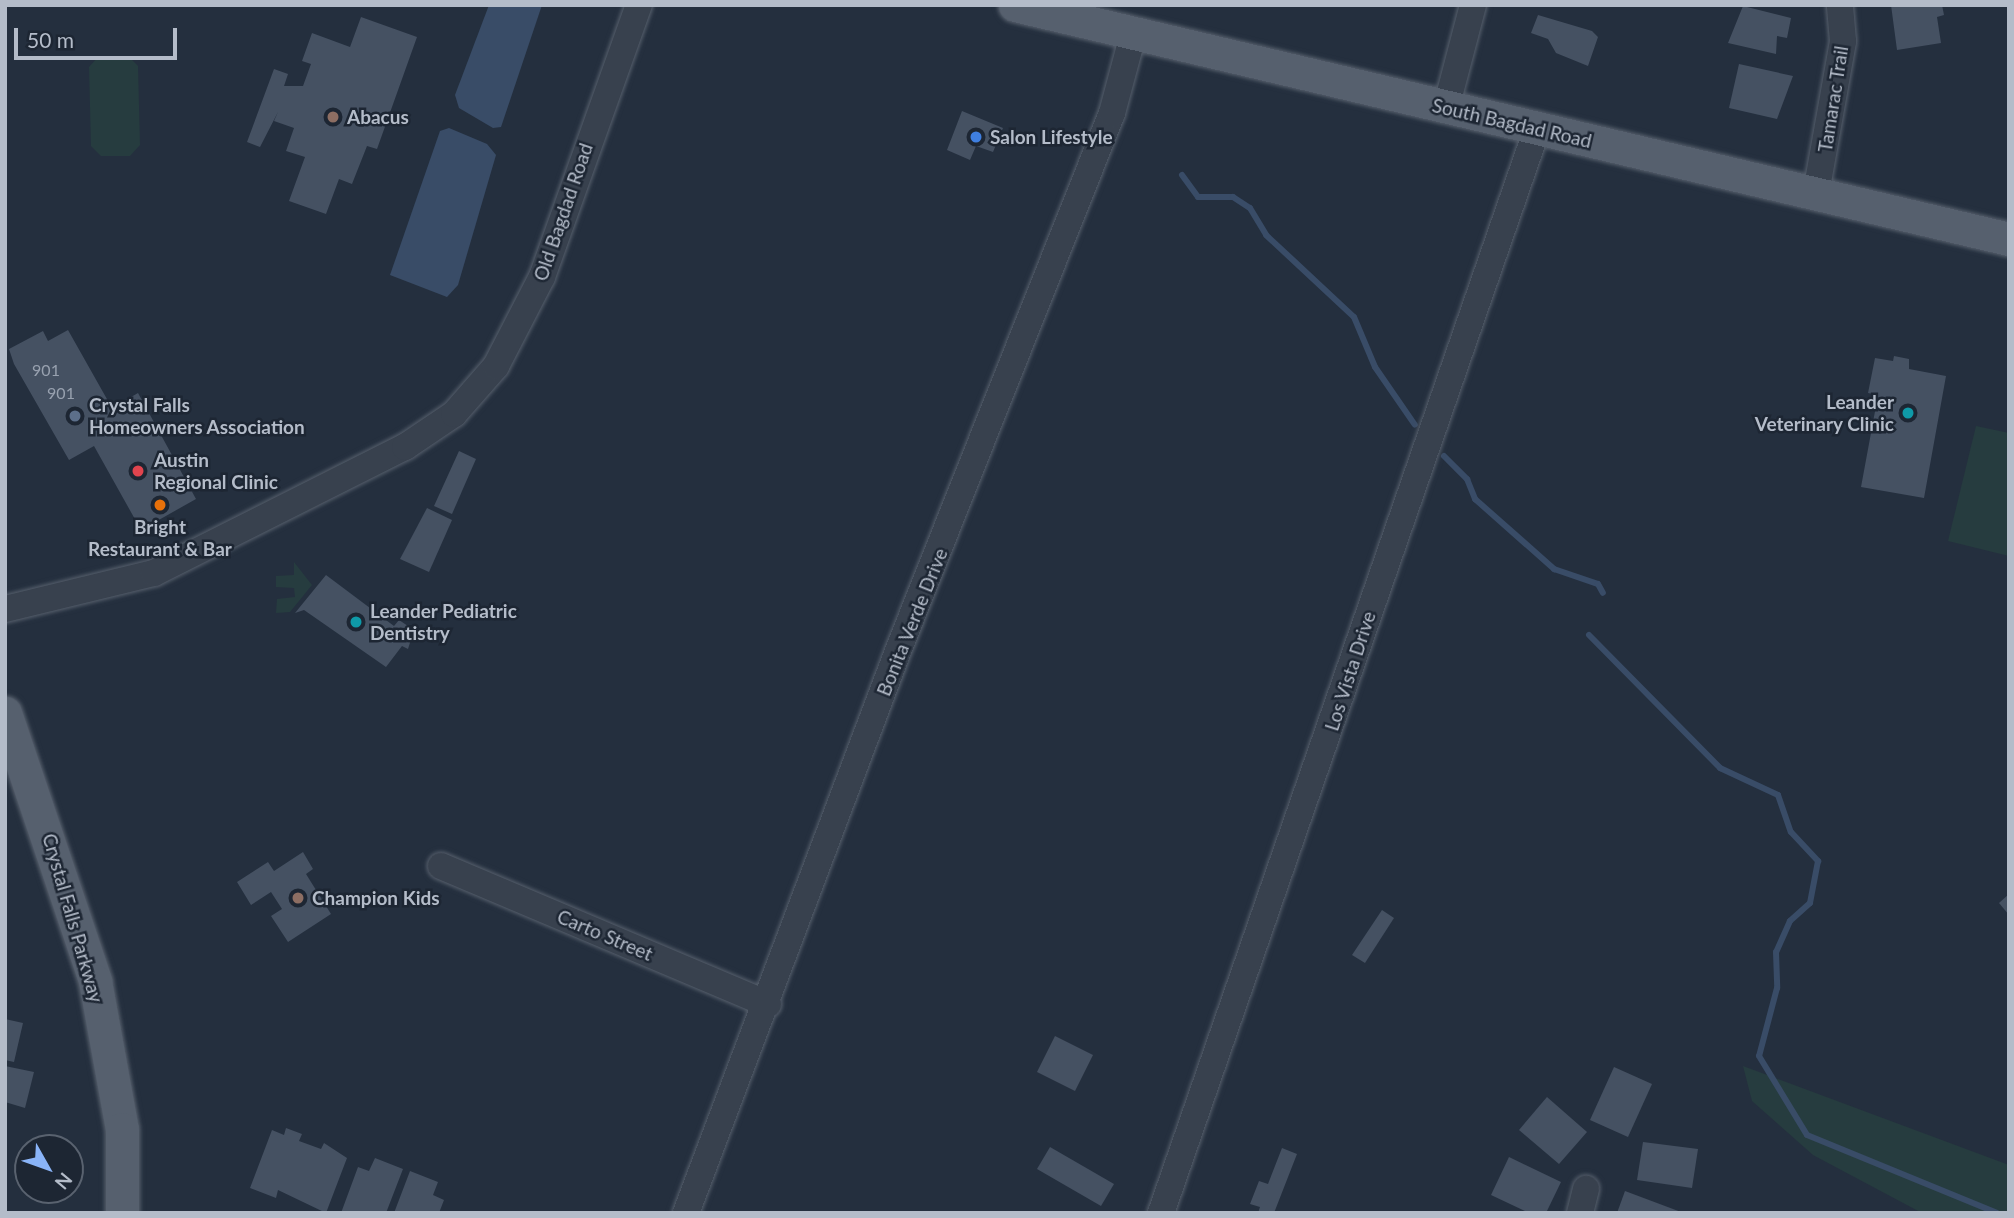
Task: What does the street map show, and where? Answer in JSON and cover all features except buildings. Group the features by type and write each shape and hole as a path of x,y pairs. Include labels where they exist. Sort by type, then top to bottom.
{"main road":[{"name":"South Bagdad Road","path":"1016,5 2009,239"},
{"name":"Crystal Falls Parkway","path":"5,713 95,981 121,1129 122,1213"}],"street":[{"name":"Old Bagdad Road","path":"5,609 154,573 405,447 454,414 496,366 542,277 639,5"},
{"path":"1446,108 1474,5"},
{"name":"Tamarac Trail","path":"1816,193 1843,41 1840,5"},
{"name":"Bonita Verde Drive","path":"686,1213 768,1004 898,651 1112,113 1135,31"},
{"name":"Los Vista Drive","path":"1161,1213 1537,129"},
{"name":"Carto Street","path":"441,866 768,1004"}],"green space":[{"path":"128,56 138,66 140,145 130,156 101,156 91,146 89,67 98,57"},
{"path":"1976,426 2009,433 2009,556 1948,541"},
{"path":"294,562 312,585 290,612 276,613 277,599 295,597 294,588 276,587 276,576 294,575"},
{"path":"1743,1066 2009,1165 2009,1213 1922,1213 1813,1155 1752,1101"}],"water":[{"path":"489,5 542,5 501,127 493,128 459,108 455,95"},
{"path":"449,128 487,144 496,155 458,285 447,297 390,275 440,131"}],"waterway":[{"path":"1182,175 1198,197 1233,197 1250,208 1266,235 1354,317 1375,367 1415,425"},
{"path":"1444,456 1467,479 1475,499 1554,569 1598,584 1603,593"},
{"path":"1589,635 1720,768 1778,795 1791,832 1818,861 1810,903 1790,921 1776,952 1777,988 1759,1056 1807,1135 1997,1213"}],"place":[{"name":"Abacus","path":"333,117"},
{"name":"Salon Lifestyle","path":"976,137"},
{"name":"Leander Veterinary Clinic","path":"1908,413"},
{"name":"Crystal Falls Homeowners Association","path":"75,416"},
{"name":"Austin Regional Clinic","path":"138,471"},
{"name":"Bright Restaurant & Bar","path":"160,505"},
{"name":"Leander Pediatric Dentistry","path":"356,622"},
{"name":"Champion Kids","path":"298,898"}]}
